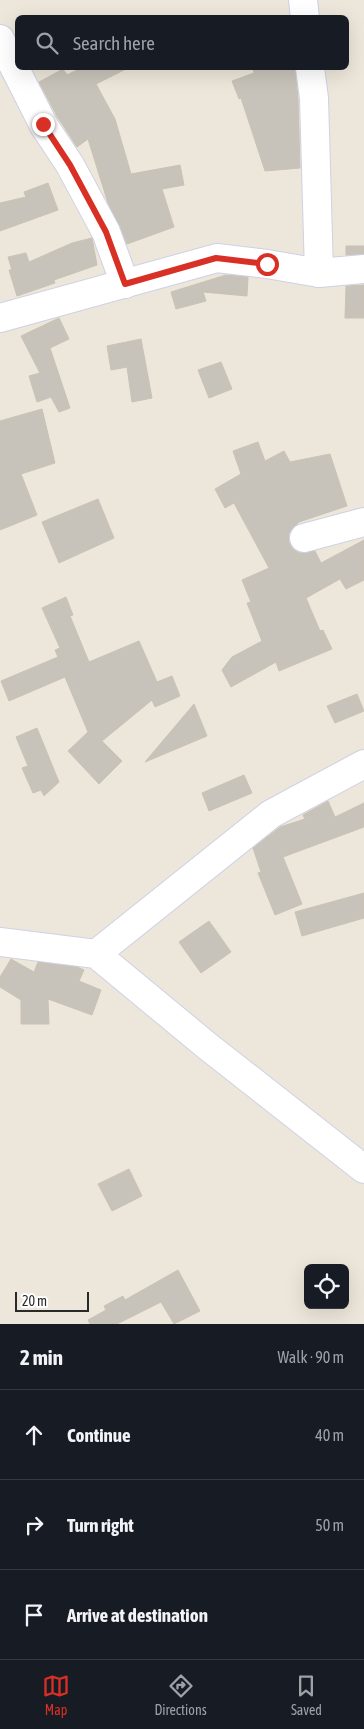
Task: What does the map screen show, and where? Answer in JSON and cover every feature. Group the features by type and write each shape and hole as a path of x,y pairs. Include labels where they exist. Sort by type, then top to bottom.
{"street":[{"path":"303,0 305,15"},
{"path":"0,39 15,69"},
{"path":"16,70 43,124 70,165 106,232 125,284"},
{"path":"310,70 314,98 319,273"},
{"path":"0,318 216,258 319,273 364,269"},
{"path":"304,538 364,522"},
{"path":"96,954 271,814 364,764"},
{"path":"0,942 96,954 206,1046 364,1169"}],"building":[{"path":"61,70 64,70 67,75 77,70 124,70 96,84 115,119 131,174 180,165 184,185 162,189 174,227 127,244 108,203 88,139 77,147 57,116 39,82"},
{"path":"253,70 295,70 300,168 265,171 241,98 239,99 232,81 254,73"},
{"path":"48,183 58,210 0,231 0,203 26,197 24,192"},
{"path":"92,238 97,265 54,280 55,283 17,296 9,270 12,270 8,257 26,253 29,262 72,243"},
{"path":"346,246 364,246 364,254 346,255"},
{"path":"226,275 248,277 247,296 203,292 206,301 176,309 171,292"},
{"path":"364,285 364,318 345,318 346,286"},
{"path":"59,318 69,339 50,348 70,408 59,412 51,397 37,402 29,376 40,373 21,336"},
{"path":"141,339 152,398 132,402 127,367 111,370 107,346"},
{"path":"221,362 232,389 209,398 198,370"},
{"path":"42,409 55,463 21,474 37,515 0,530 0,421"},
{"path":"258,442 265,461 284,451 290,462 330,454 347,506 299,522 289,533 289,542 293,549 299,553 315,551 321,563 364,540 364,580 346,589 340,579 306,598 320,631 323,630 332,649 279,671 276,662 231,687 222,670 232,657 262,641 247,603 251,602 242,580 269,568 234,503 225,508 215,489 241,474 233,451"},
{"path":"98,499 114,538 59,563 42,522"},
{"path":"66,597 73,615 70,616 89,662 139,641 157,682 172,676 180,696 155,707 152,700 102,741 122,761 99,784 68,751 88,732 65,677 9,701 1,681 58,657 55,650 60,648 42,608"},
{"path":"357,694 364,711 335,723 327,706"},
{"path":"194,704 207,736 145,762"},
{"path":"37,728 59,782 44,796 41,790 33,793 22,768 28,766 16,737"},
{"path":"244,775 252,793 209,811 202,793"},
{"path":"328,801 335,817 364,803 364,827 283,857 302,904 275,915 258,873 261,872 253,848 280,827 305,819 303,815"},
{"path":"364,893 364,918 302,936 295,912"},
{"path":"209,921 231,952 201,973 179,942"},
{"path":"11,959 34,972 38,962 77,967 84,970 79,981 101,990 92,1015 48,999 49,1024 21,1024 21,1000 0,987 0,977"},
{"path":"129,1169 142,1196 112,1211 98,1184"},
{"path":"178,1270 200,1311 174,1324 161,1302 117,1324 90,1324 88,1320 106,1310 104,1306 123,1296 125,1300"}],"route":[{"path":"43,124 70,165 106,232 125,284 216,258 267,264"}]}
